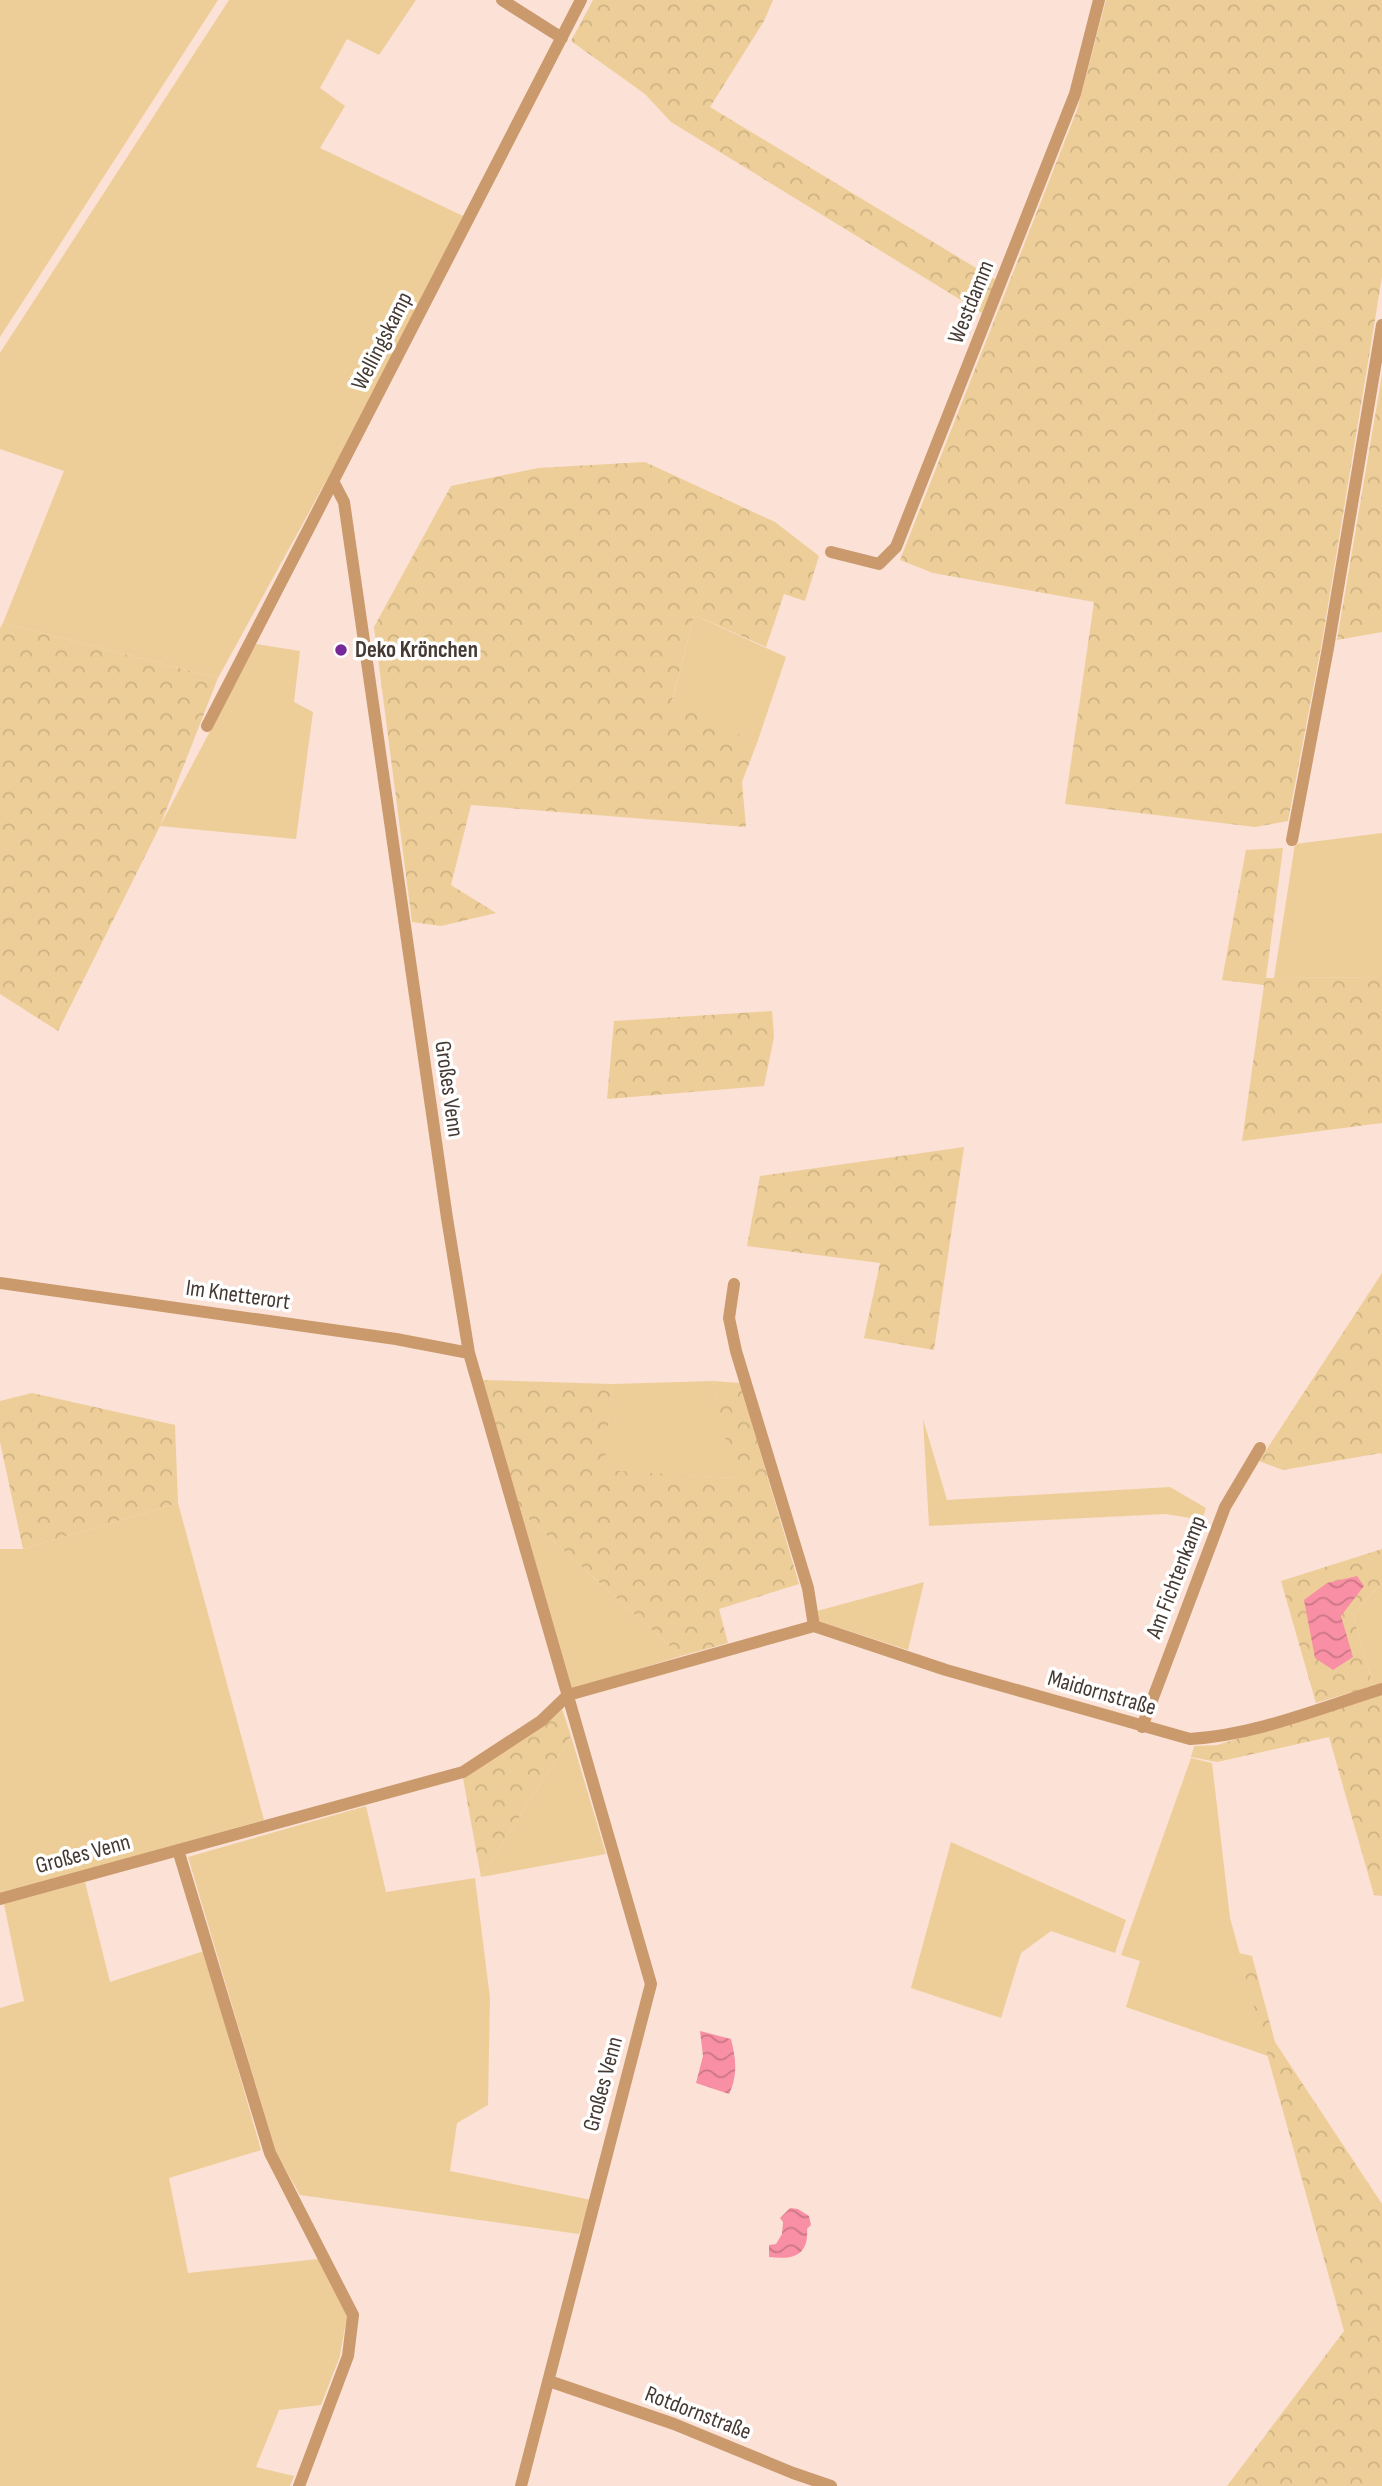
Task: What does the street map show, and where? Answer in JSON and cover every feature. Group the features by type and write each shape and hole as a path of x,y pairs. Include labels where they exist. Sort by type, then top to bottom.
{"street":[{"path":"502,0 562,38"},
{"name":"Wellingskamp","path":"207,726 581,0"},
{"name":"Westdamm","path":"831,552 879,564 896,547 1075,94 1099,0"},
{"path":"1292,840 1328,648 1382,325"},
{"name":"Großes Venn","path":"333,481 344,502 469,1353 651,1984 521,2486"},
{"name":"Im Knetterort","path":"0,1283 396,1339 469,1353"},
{"path":"568,1695 814,1626 808,1588 736,1351 729,1318 734,1284"},
{"name":"Am Fichtenkamp","path":"1142,1727 1224,1507 1260,1448"},
{"name":"Maidornstraße","path":"814,1626 946,1670 1190,1739 1241,1732 1382,1689"},
{"name":"Großes Venn","path":"0,1899 463,1772 541,1721 568,1695"},
{"path":"178,1850 270,2153 353,2315 348,2356 299,2486"},
{"name":"Rotdornstraße","path":"549,2381 674,2424 794,2480 831,2486"}],"green space":[{"path":"0,0 218,0 0,337"},
{"path":"229,0 416,0 379,55 347,39 320,88 345,106 320,148 463,216 353,432 218,678 3,623 64,471 0,449 0,353"},
{"path":"593,0 773,0 764,21 710,107 996,280 982,313 671,122 645,94 571,41"},
{"path":"1106,0 1382,0 1382,277 1322,642 1288,821 1255,827 1065,804 1094,602 933,573 900,560 1077,110"},
{"path":"1382,375 1382,632 1337,640"},
{"path":"645,462 775,522 819,556 805,601 784,594 766,647 694,615 672,701 757,743 742,782 746,827 471,805 451,885 496,913 441,926 412,922 374,627 451,486 538,468"},
{"path":"694,615 786,657 757,743 672,702"},
{"path":"3,623 218,678 160,826 58,1031 0,994 0,628"},
{"path":"256,644 300,651 294,702 313,712 296,839 160,826"},
{"path":"1382,833 1382,977 1274,978 1295,844"},
{"path":"1283,848 1266,978 1382,977 1382,1123 1242,1141 1264,985 1222,980 1246,850"},
{"path":"772,1011 774,1037 764,1086 607,1099 614,1021"},
{"path":"964,1147 934,1350 864,1338 880,1263 747,1246 760,1176"},
{"path":"1382,1273 1382,1456 1381,1453 1283,1470 1259,1461"},
{"path":"482,1380 612,1384 604,1470 734,1478 713,1381 740,1383 799,1584 719,1609 728,1643 681,1656 521,1512"},
{"path":"713,1381 735,1478 603,1471 612,1384"},
{"path":"32,1393 175,1425 178,1503 23,1549 0,1442 0,1401"},
{"path":"923,1419 947,1500 1170,1487 1206,1508 1202,1520 1166,1514 929,1526"},
{"path":"178,1503 264,1820 0,1894 0,1549 23,1549"},
{"path":"521,1512 681,1656 572,1689"},
{"path":"1382,1549 1382,1583 1353,1614 1373,1686 1316,1703 1281,1581"},
{"path":"924,1582 908,1650 818,1621 817,1611"},
{"path":"1382,1583 1382,1683 1373,1686 1353,1614"},
{"path":"1382,1695 1382,1896 1374,1895 1329,1737 1217,1762 1191,1757 1194,1746 1217,1745"},
{"path":"562,1709 571,1736 481,1877 463,1778"},
{"path":"571,1736 606,1854 481,1877"},
{"path":"1191,1758 1212,1763 1230,1918 1268,2056 1126,2007 1140,1961 1121,1955"},
{"path":"366,1806 386,1892 475,1878 490,1998 488,2105 457,2123 450,2171 591,2200 579,2234 300,2195 276,2153 188,1857"},
{"path":"951,1842 1126,1920 1115,1953 1051,1931 1021,1953 1001,2018 911,1988"},
{"path":"85,1882 110,1982 204,1951 261,2150 169,2178 188,2273 318,2259 347,2315 340,2356 321,2405 279,2410 256,2467 294,2476 290,2486 0,2486 0,2008 24,2001 4,1904"},
{"path":"1239,1953 1252,1956 1275,2042 1382,2204 1382,2486 1227,2486 1344,2331"}],"water":[{"path":"1357,1576 1364,1586 1341,1616 1353,1657 1333,1670 1315,1658 1304,1600 1327,1583"},
{"path":"700,2031 731,2039 735,2067 729,2094 696,2083 703,2056"},
{"path":"790,2208 798,2209 809,2216 811,2225 807,2229 805,2245 802,2251 792,2257 769,2257 769,2245 776,2244 782,2234 783,2222 780,2218"}],"place":[{"name":"Deko Krönchen","path":"341,650"}]}
